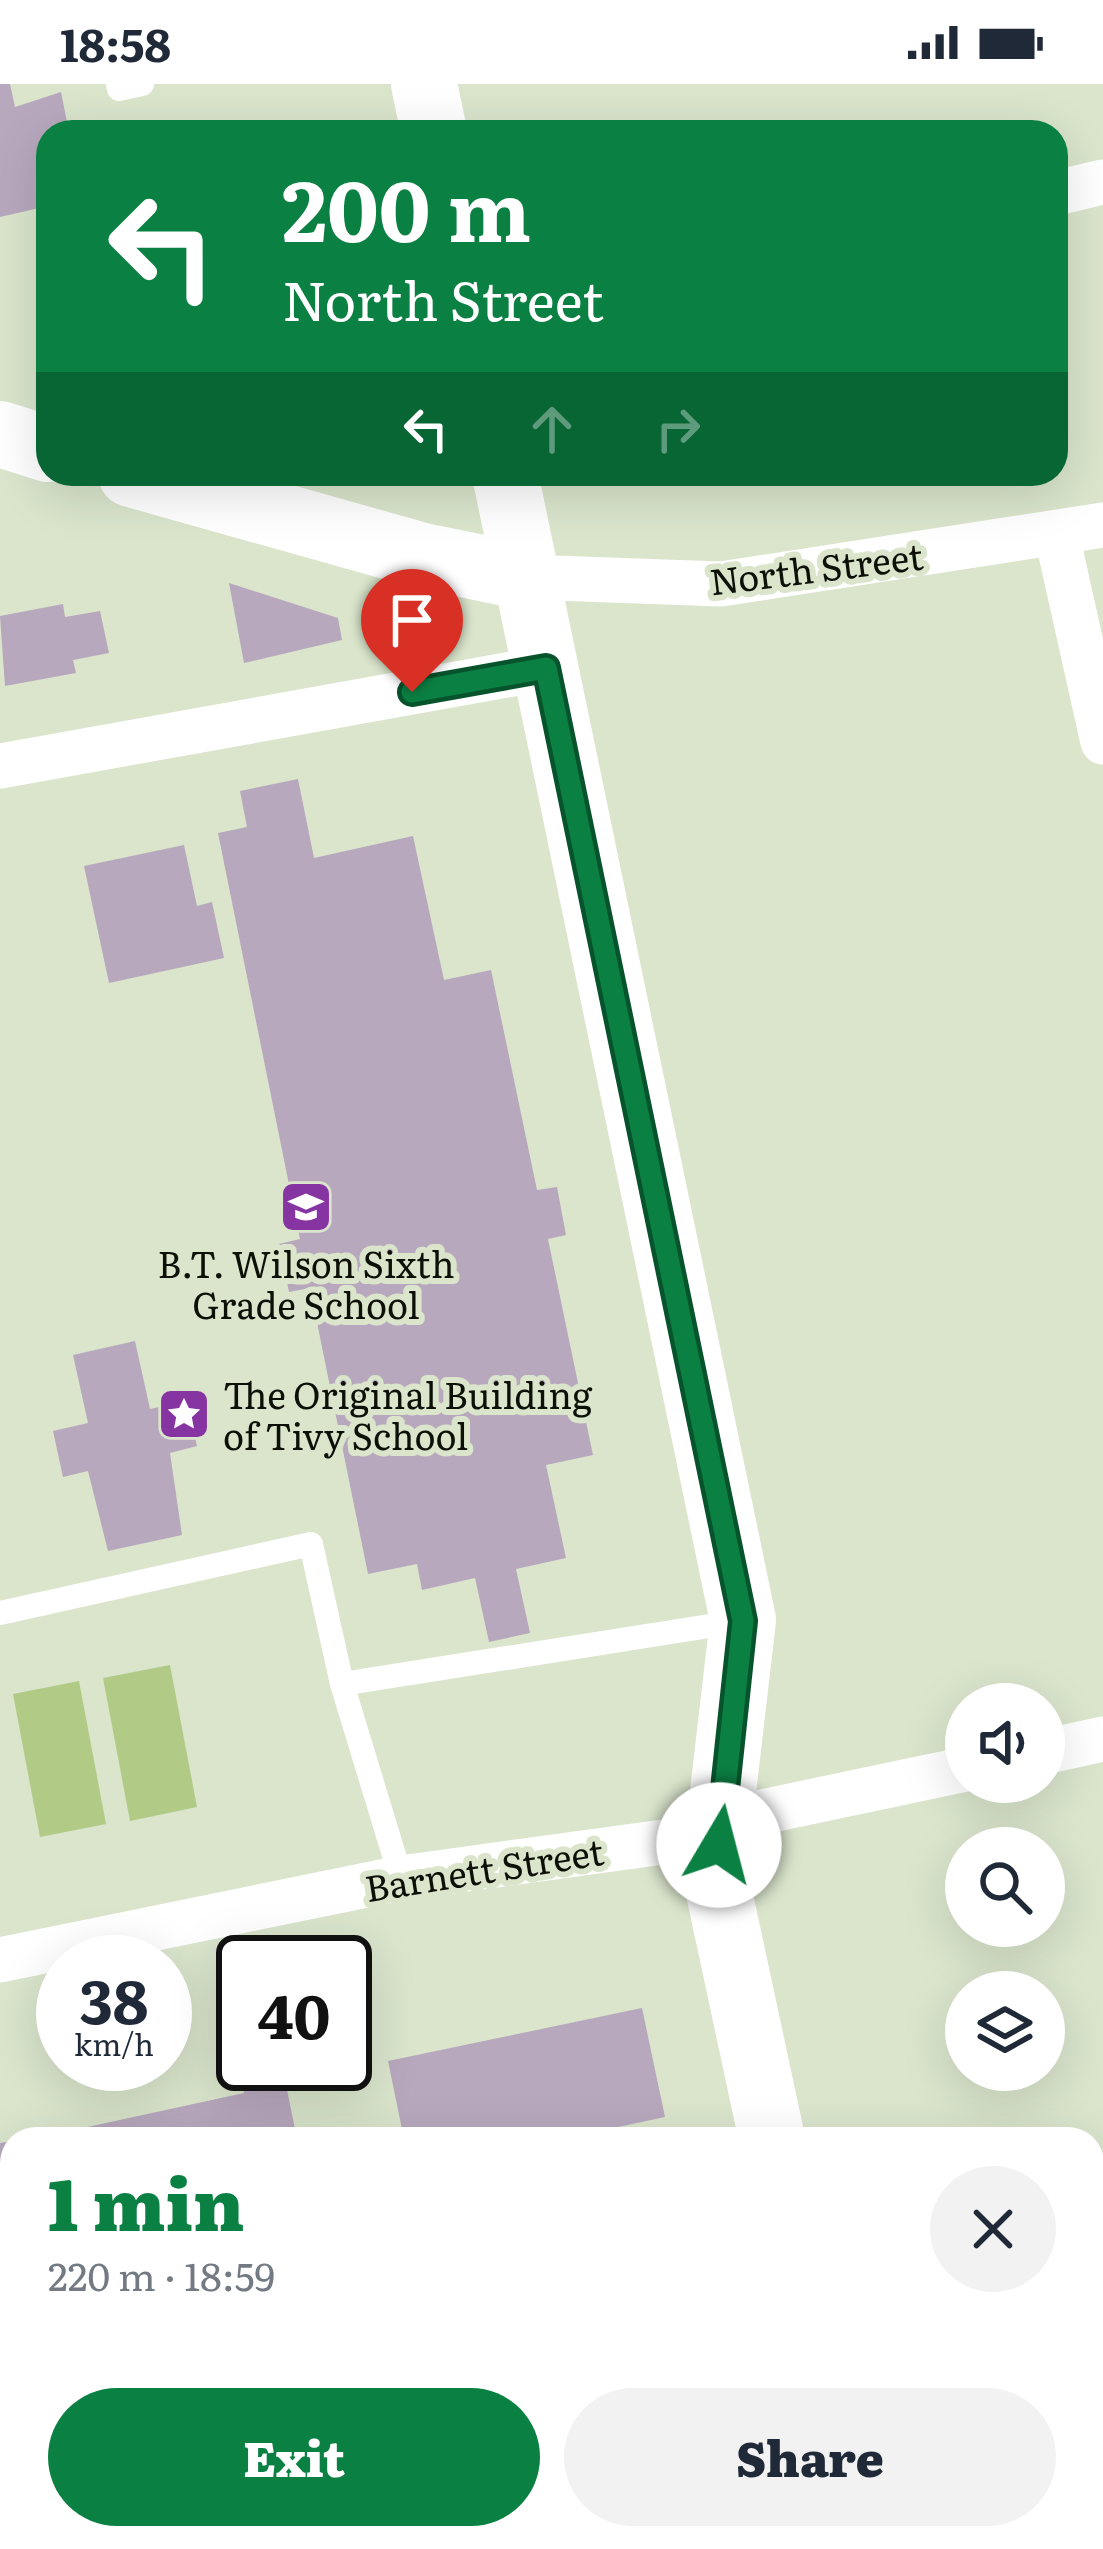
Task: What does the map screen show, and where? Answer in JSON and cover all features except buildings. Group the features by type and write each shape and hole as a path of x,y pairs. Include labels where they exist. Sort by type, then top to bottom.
{"street":[{"path":"424,84 432,120"},
{"path":"1068,190 1103,182"},
{"path":"0,434 36,444"},
{"path":"174,486 423,556 526,578"},
{"path":"508,486 743,1621 724,1820 714,1869 769,2127"},
{"name":"North Street","path":"526,578 721,584 1057,536 1103,525"},
{"path":"1057,536 1103,742"},
{"path":"0,766 546,668"},
{"path":"1065,1747 1103,1739"},
{"name":"Barnett Street","path":"0,1960 401,1878 677,1840 724,1820 945,1773"}],"lane":[{"path":"118,84 119,89 142,84"},
{"path":"0,1613 311,1544 342,1684 401,1878"},
{"path":"342,1684 743,1621"}],"green space":[{"path":"170,1665 197,1807 130,1821 103,1678"},
{"path":"79,1681 106,1824 40,1837 13,1694"}],"place":[{"name":"B.T. Wilson Sixth Grade School","path":"306,1207"},
{"name":"The Original Building of Tivy School","path":"184,1414"}],"route":[{"path":"412,692 546,668 743,1621 719,1845"}]}
